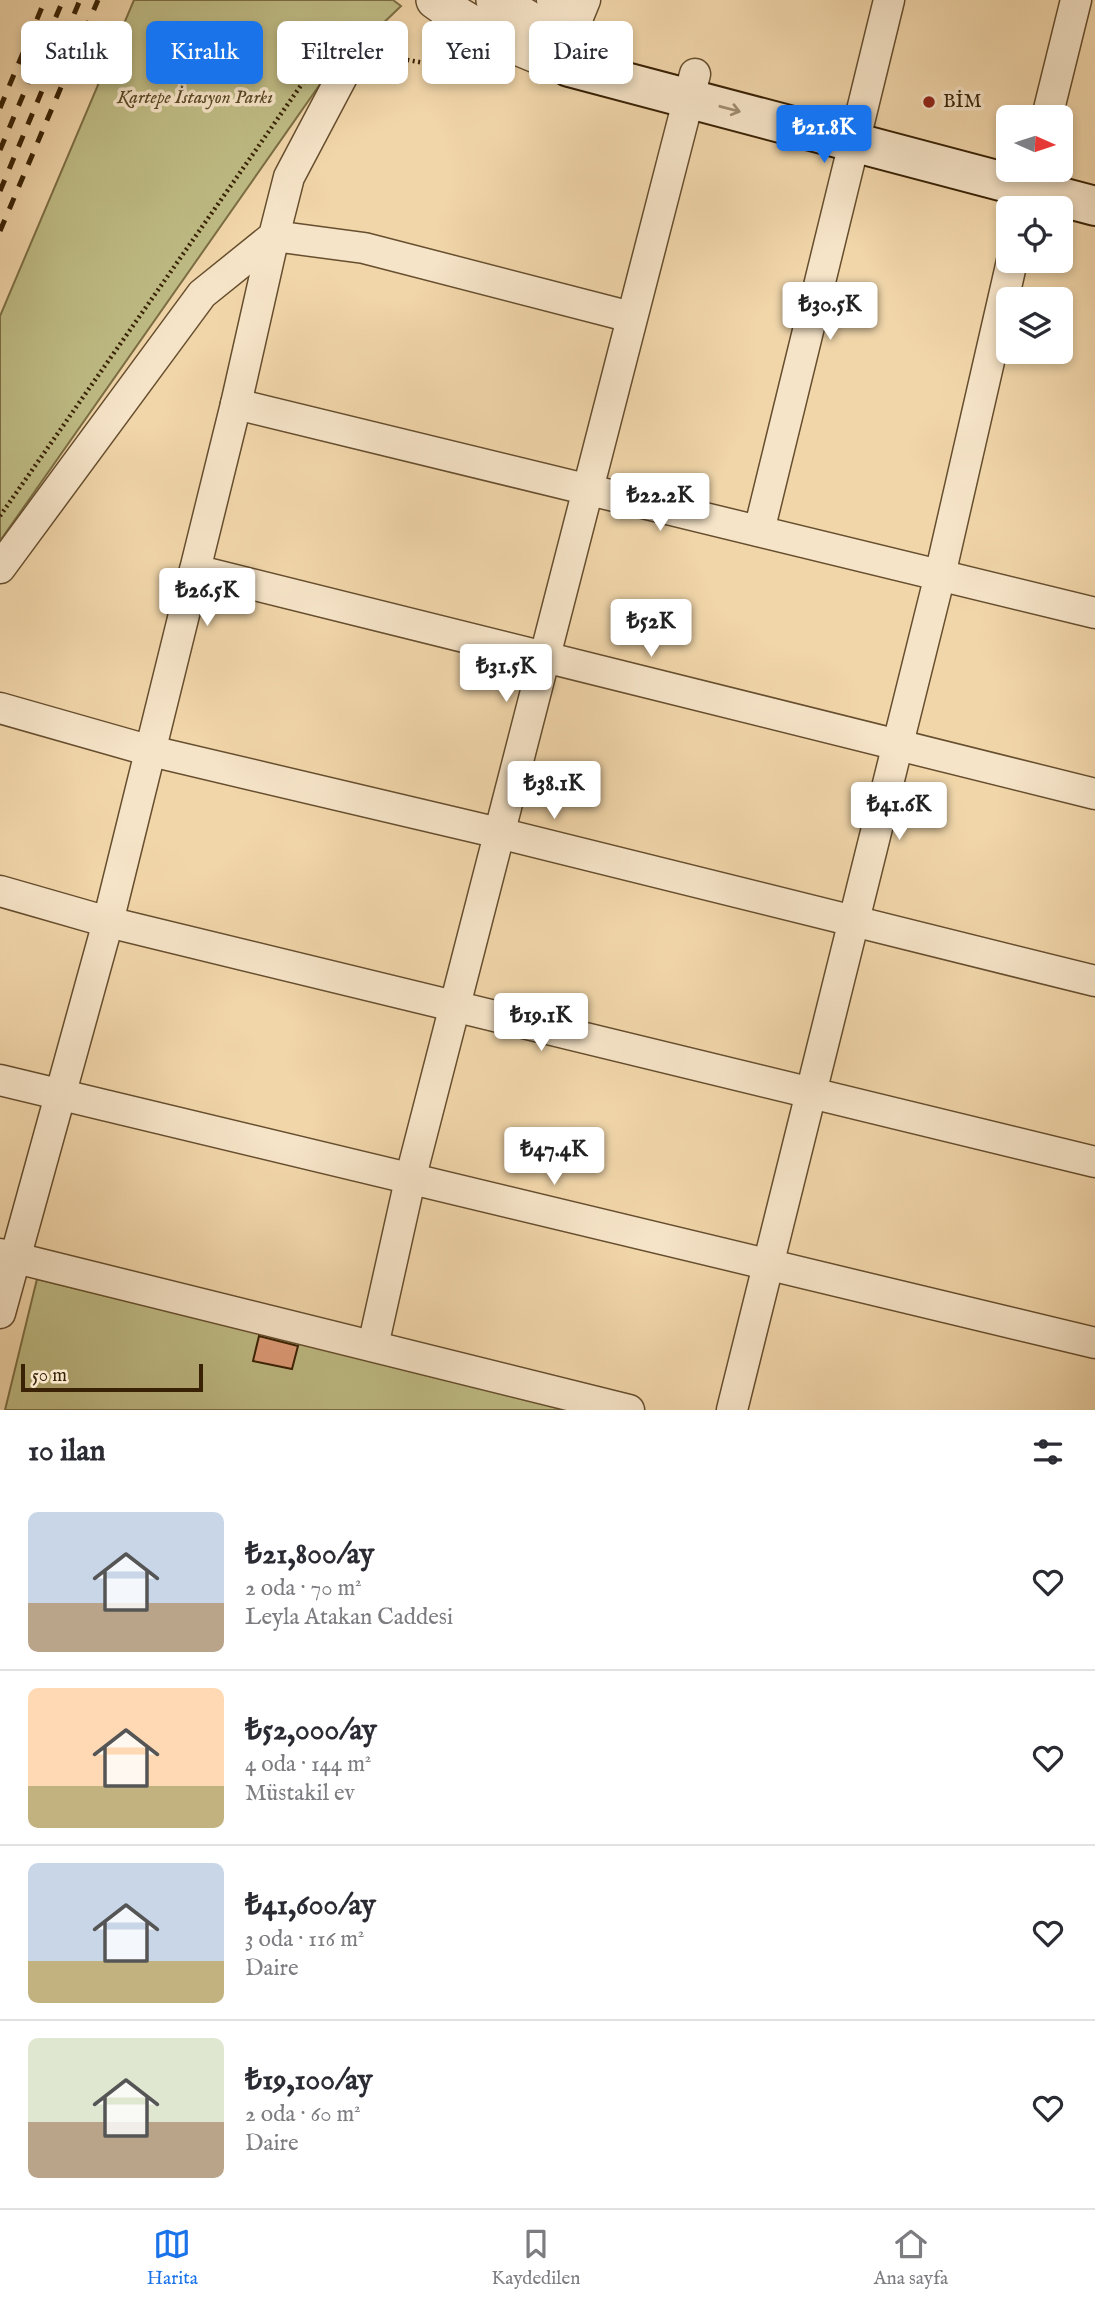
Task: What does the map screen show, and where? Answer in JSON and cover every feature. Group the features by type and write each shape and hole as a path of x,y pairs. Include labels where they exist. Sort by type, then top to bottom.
{"main road":[{"path":"633,58 692,86 996,169"},
{"path":"1073,180 1095,181"},
{"path":"1037,182 1095,206"}],"street":[{"path":"435,0 452,13 529,51"},
{"path":"495,0 531,21"},
{"path":"552,0 569,21"},
{"path":"759,531 855,130 889,0"},
{"path":"1050,105 1076,0"},
{"path":"0,1313 7,1256 61,1095 108,922 289,177 329,84"},
{"path":"373,1346 410,1180 454,1006 692,86"},
{"path":"0,568 202,294 274,236 364,248 631,317"},
{"path":"732,1410 940,575 1009,273"},
{"path":"236,404 1095,613"},
{"path":"195,570 1095,794"},
{"path":"0,708 151,751 499,833 1095,981"},
{"path":"0,891 108,922 1095,1162"},
{"path":"0,1080 1095,1343"},
{"path":"7,1256 629,1410"}],"path":[{"path":"408,63 497,72 529,53"},
{"path":"0,516 321,84"}],"green space":[{"name":"Kartepe İstasyon Parkı","path":"134,0 393,0 401,6 385,21 277,21 277,84 320,84 0,541 0,316 98,84 132,84 132,21 125,21"},
{"path":"37,1279 574,1410 5,1410"}],"building":[{"path":"259,1336 298,1346 292,1369 253,1361"}],"railway":[{"path":"0,108 45,0"},
{"path":"0,150 63,0"},
{"path":"0,191 80,0"},
{"path":"0,231 98,0"}],"place":[{"name":"BİM","path":"929,102"}]}
